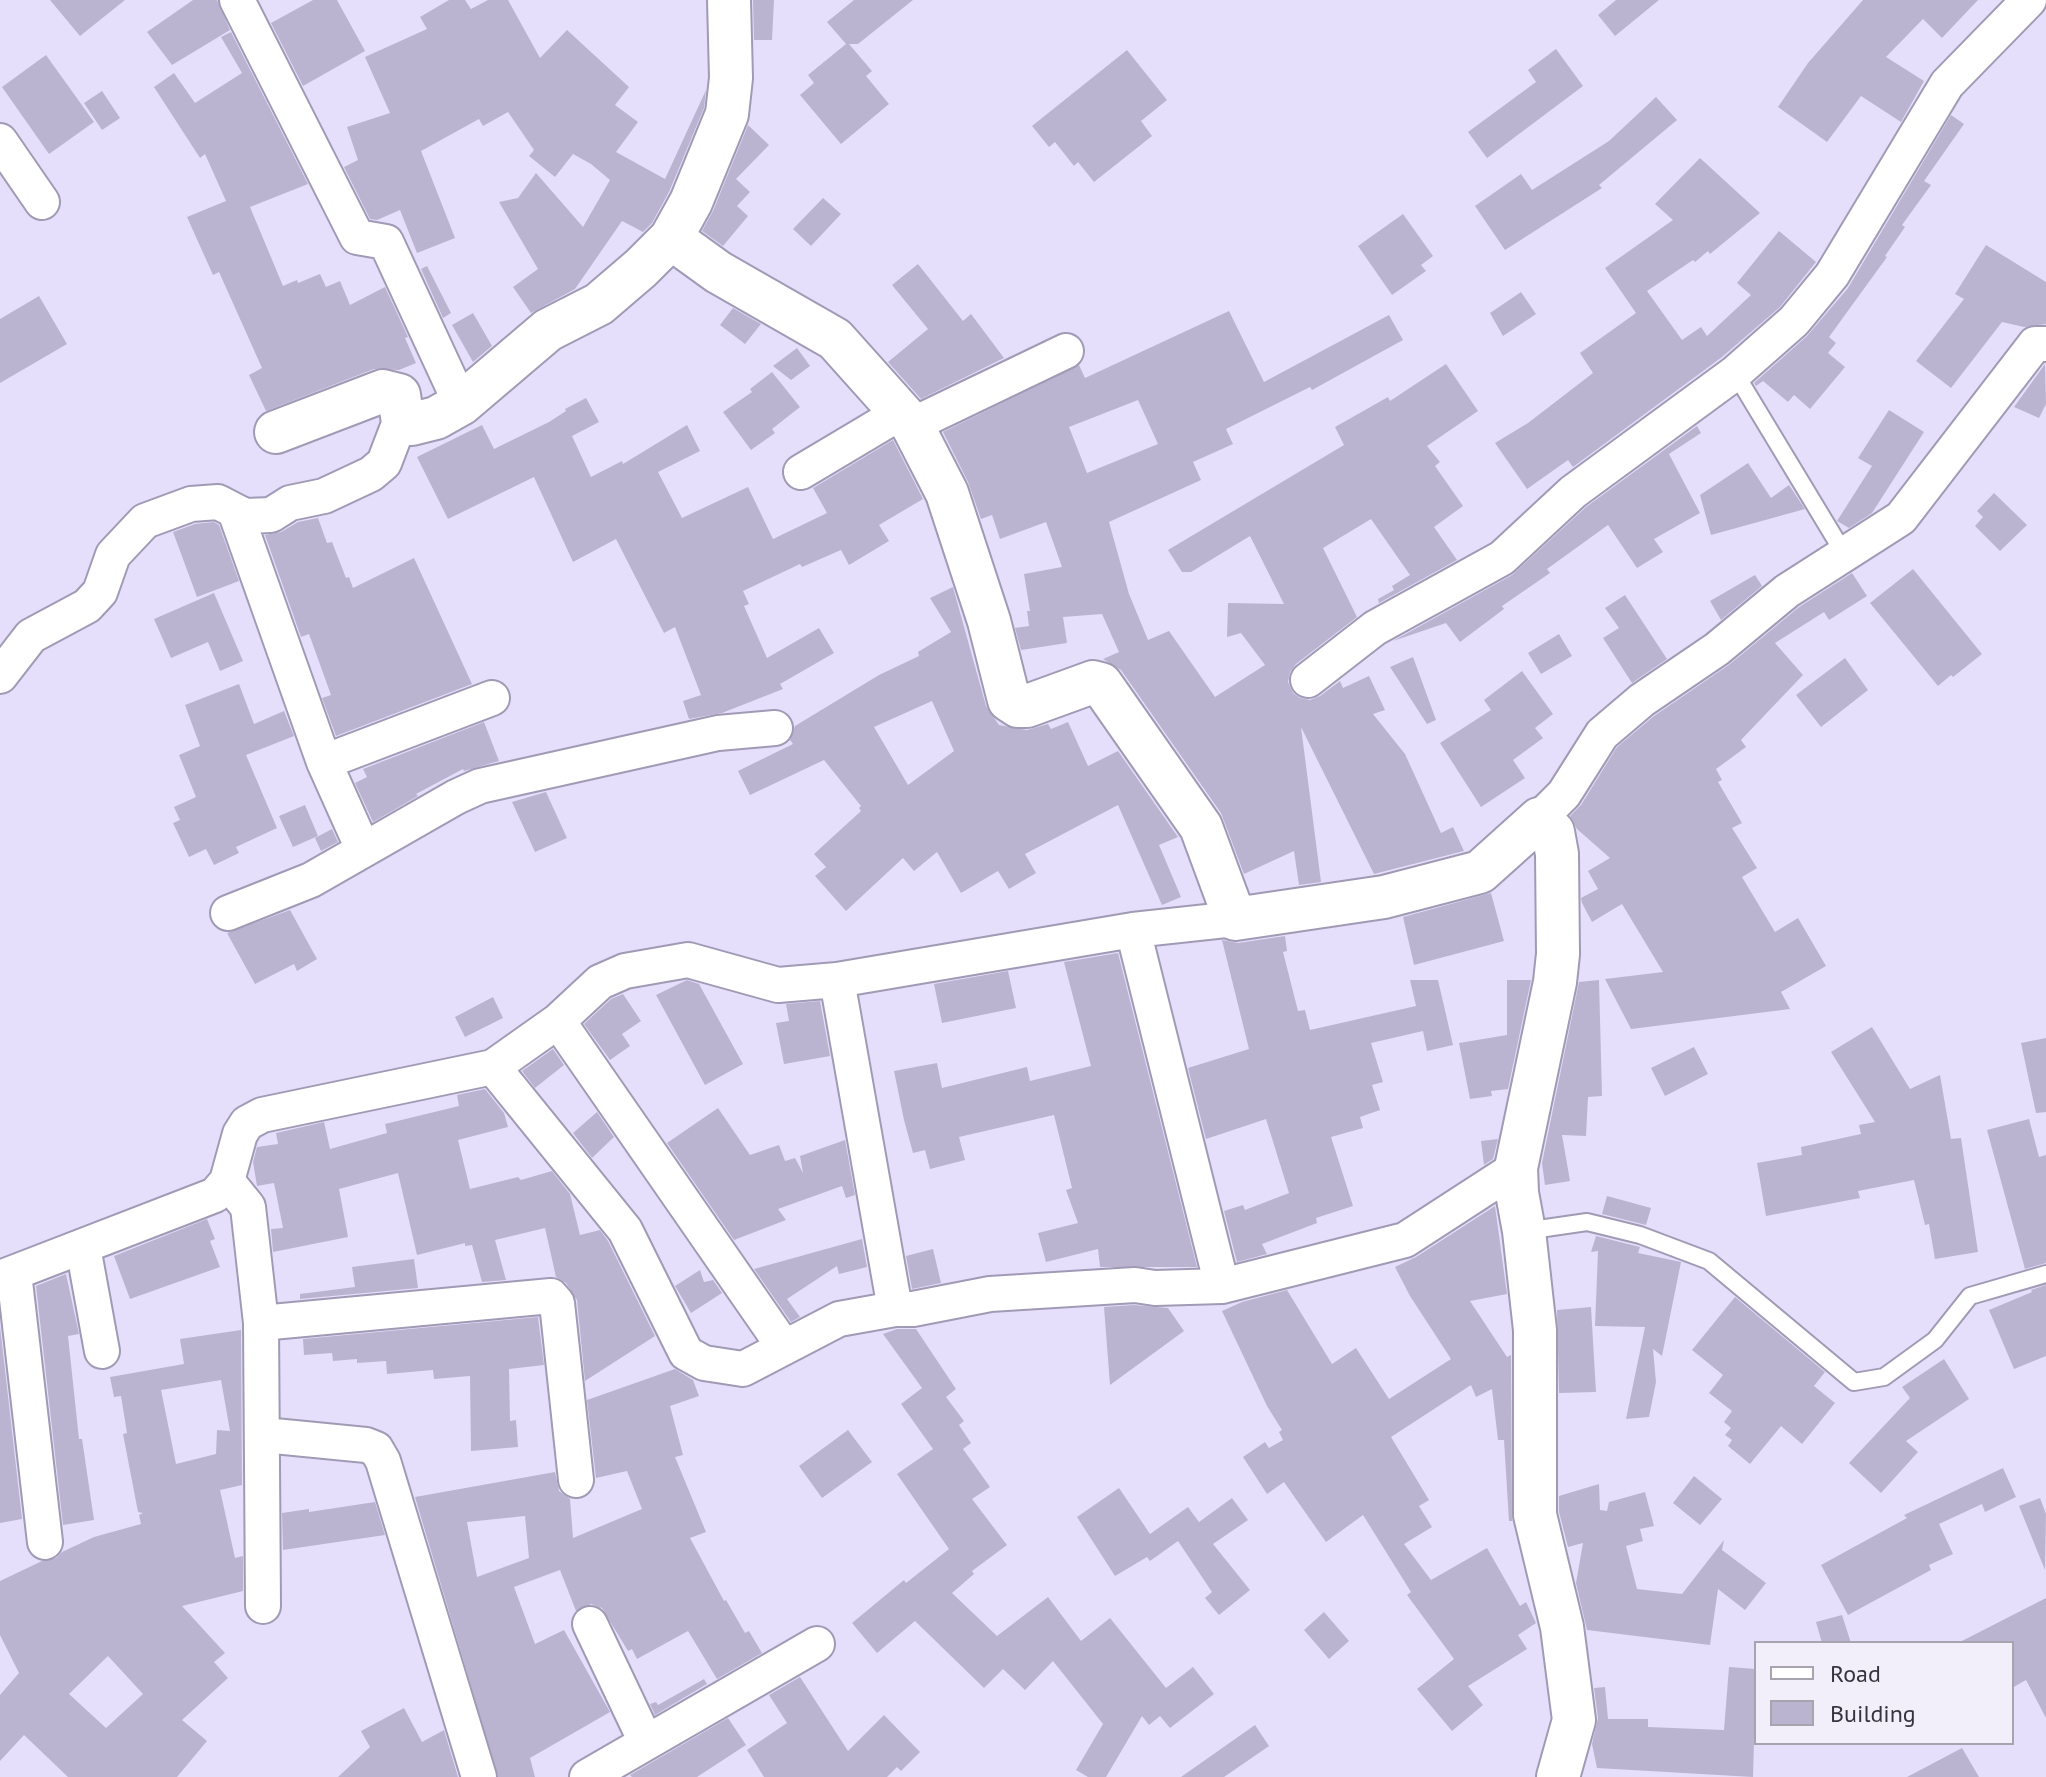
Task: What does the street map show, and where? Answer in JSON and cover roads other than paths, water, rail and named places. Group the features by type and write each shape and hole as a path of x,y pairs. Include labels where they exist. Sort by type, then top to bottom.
{"street":[{"path":"237,0 357,237 386,242 461,404"},
{"path":"402,416 412,424 436,418 461,404 548,330 599,304 671,238 691,202 727,114 731,78 729,0"},
{"path":"1308,680 1375,628 1502,558 1573,492 1735,373 1794,321 1832,275 1947,84 2029,0"},
{"path":"0,141 42,202"},
{"path":"671,238 718,272 835,339 906,419 947,493 989,621 1009,700 1018,706 1027,706 1093,682 1101,684 1201,827 1235,919"},
{"path":"45,1542 7,1275 215,1195 227,1181 240,1134 247,1123 262,1115 493,1067 558,1021 600,982 625,971 688,960 778,985 837,980 1133,930 1384,897 1480,872 1564,794 1602,734 1642,700 1717,649 1787,591 1901,518 2035,344 2046,344"},
{"path":"801,472 906,419 1066,351"},
{"path":"0,676 31,636 87,606 100,592 113,555 145,521 191,504 218,502 245,516 271,515 290,503 324,496 371,474 384,463 402,416 399,395 383,391 276,432"},
{"path":"235,511 324,762 363,849"},
{"path":"324,762 492,698"},
{"path":"228,913 311,880 480,786 718,733 775,728"},
{"path":"1539,819 1553,832 1557,854 1558,954 1535,1086 1516,1168 1535,1330 1535,1515 1562,1627 1574,1720 1558,1777"},
{"path":"1133,930 1222,1286"},
{"path":"837,980 895,1309"},
{"path":"558,1021 784,1347"},
{"path":"493,1067 625,1230 686,1353 704,1363 743,1369 820,1326 839,1319 990,1294 1135,1285 1155,1288 1222,1286 1405,1240 1516,1168"},
{"path":"227,1181 248,1207 261,1323 263,1606"},
{"path":"83,1247 102,1351"},
{"path":"261,1323 551,1296 557,1303 576,1480"},
{"path":"264,1435 366,1445 376,1449 383,1461 479,1777"},
{"path":"590,1624 646,1742"},
{"path":"587,1777 817,1644"}],"lane":[{"path":"1735,373 1845,555"},
{"path":"1524,1231 1587,1222 1640,1235 1709,1261 1854,1382 1884,1377 1935,1340 1970,1296 2046,1274"}]}
